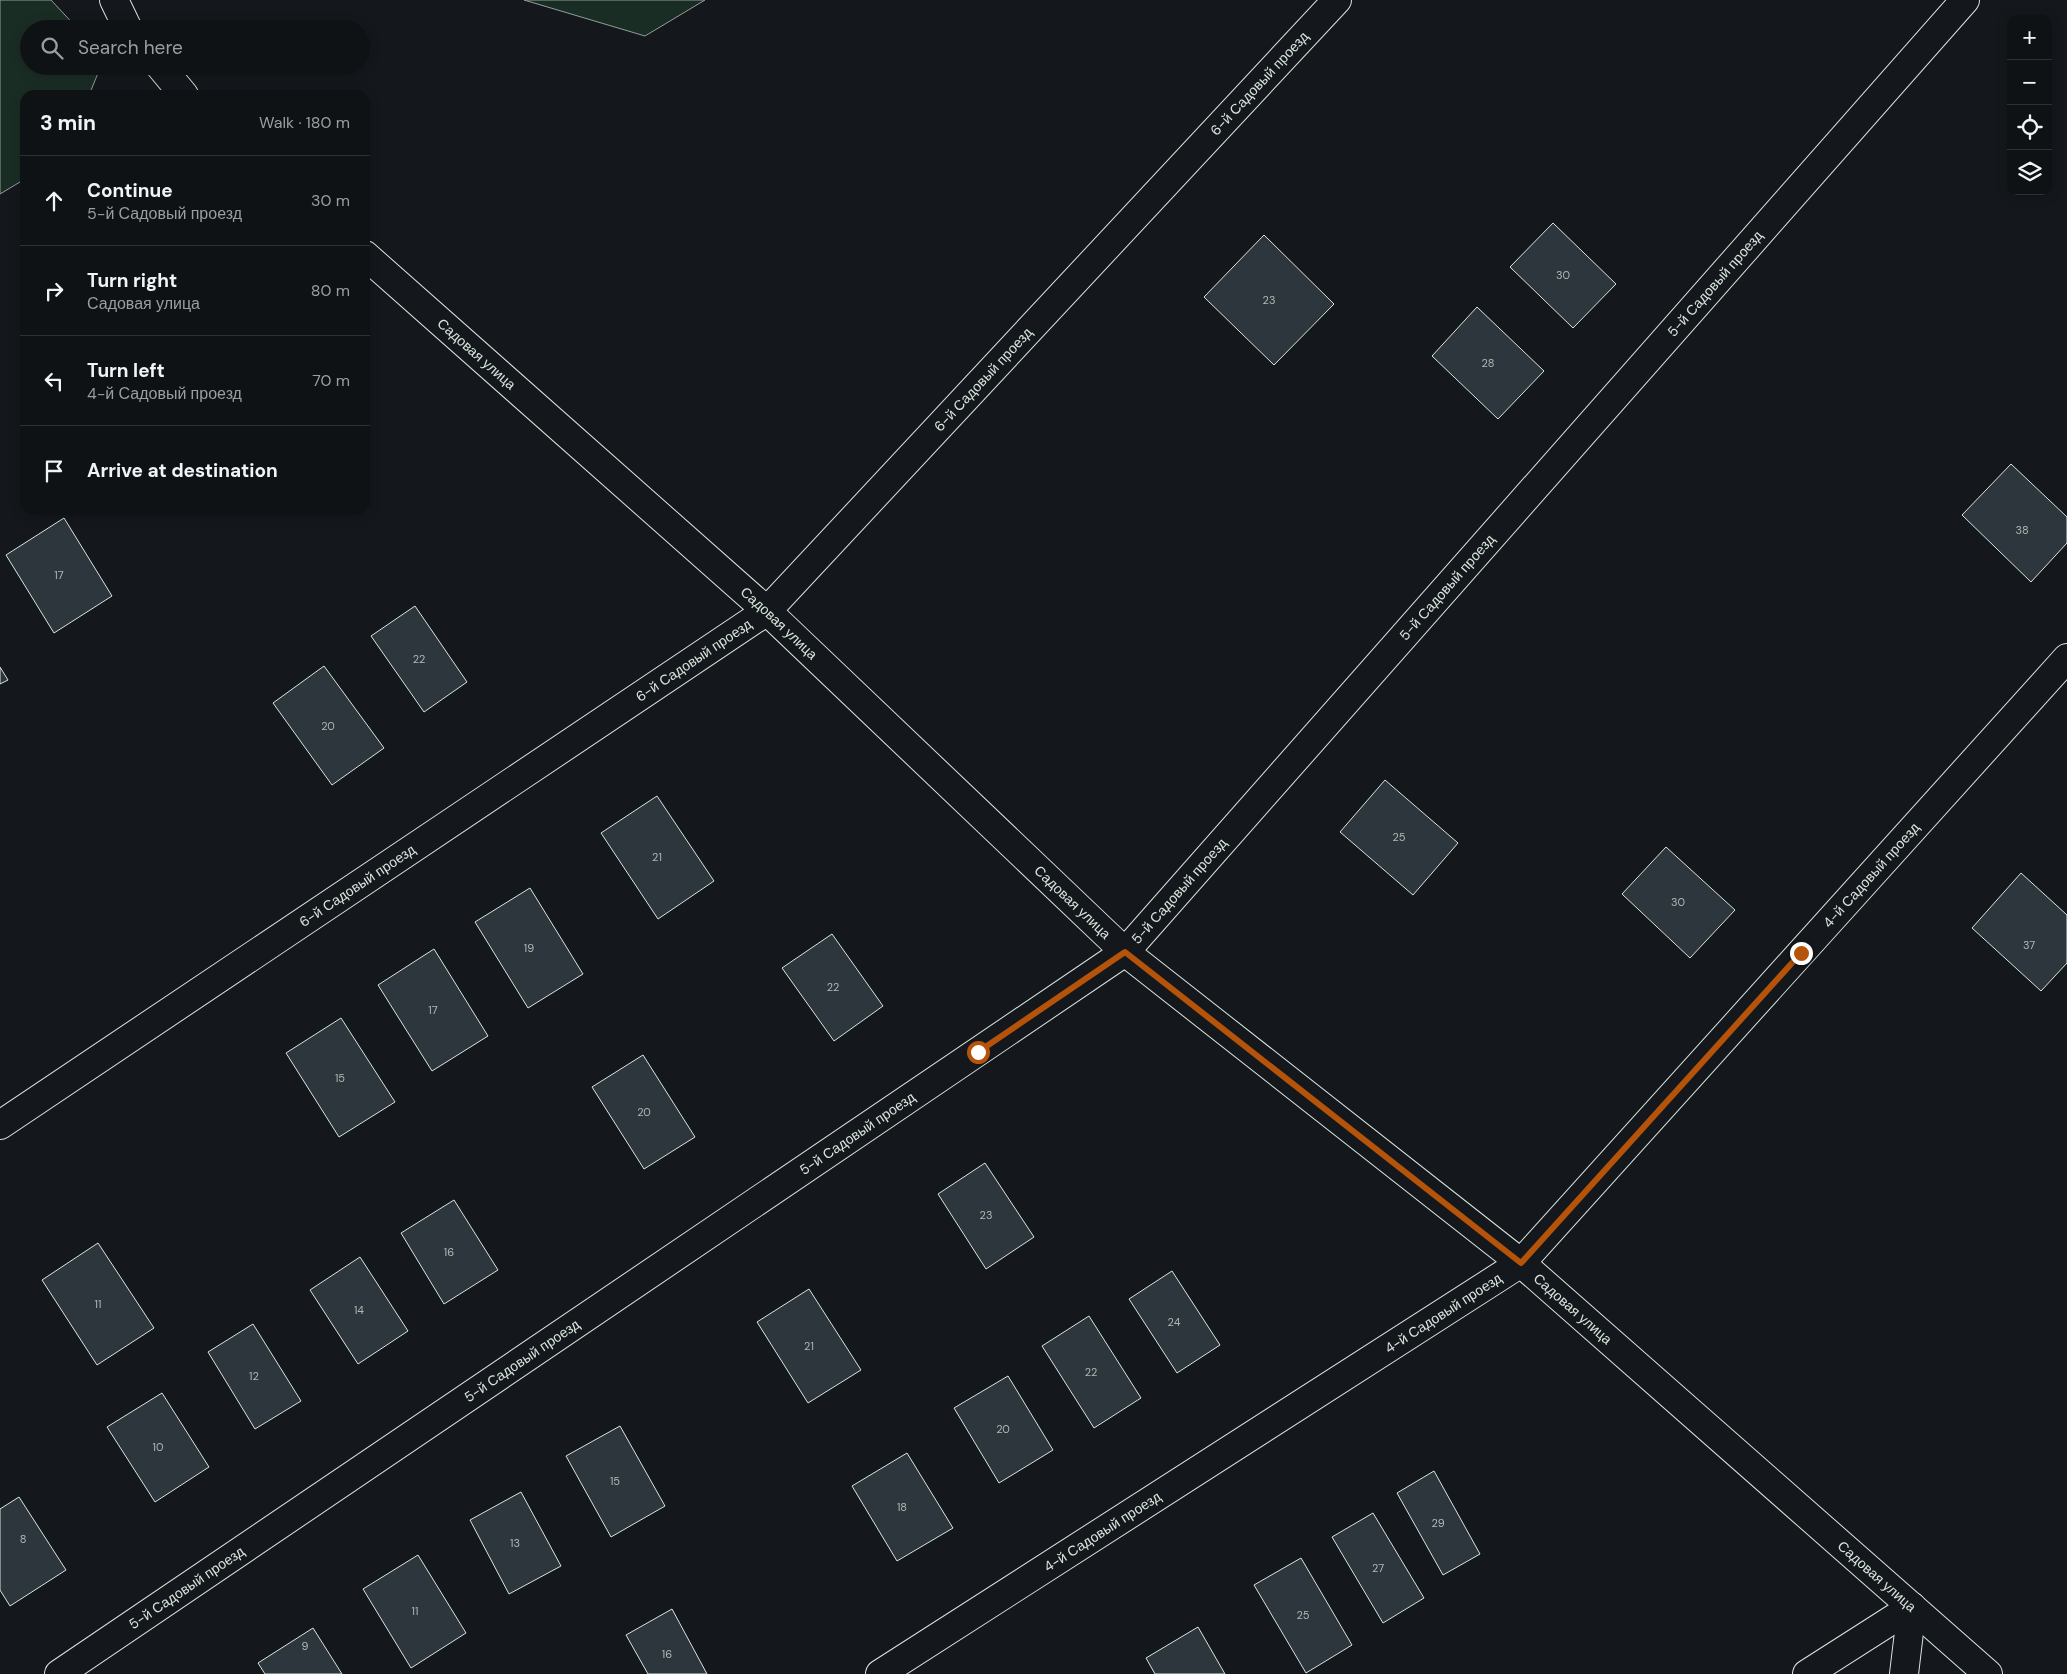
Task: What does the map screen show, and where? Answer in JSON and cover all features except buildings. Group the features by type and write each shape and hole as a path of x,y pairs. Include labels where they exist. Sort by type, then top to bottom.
{"street":[{"path":"114,0 124,20"},
{"name":"6-й Садовый проезд","path":"0,1125 767,611 1337,0"},
{"name":"5-й Садовый проезд","path":"59,1674 1125,952 1965,0"},
{"path":"167,75 180,90"},
{"name":"Садовая улица","path":"370,259 767,611 1125,952 1521,1263 1988,1674"},
{"name":"4-й Садовый проезд","path":"880,1674 1521,1263 2067,658"},
{"path":"1807,1674 1912,1607"},
{"path":"1904,1674 1912,1607"}],"green space":[{"path":"0,0 51,0 70,20 20,20 20,75 97,75 91,90 20,90 20,182 0,194"},
{"path":"524,0 705,0 645,36"}],"route":[{"path":"978,1052 1125,952 1521,1263 1801,953"}]}
